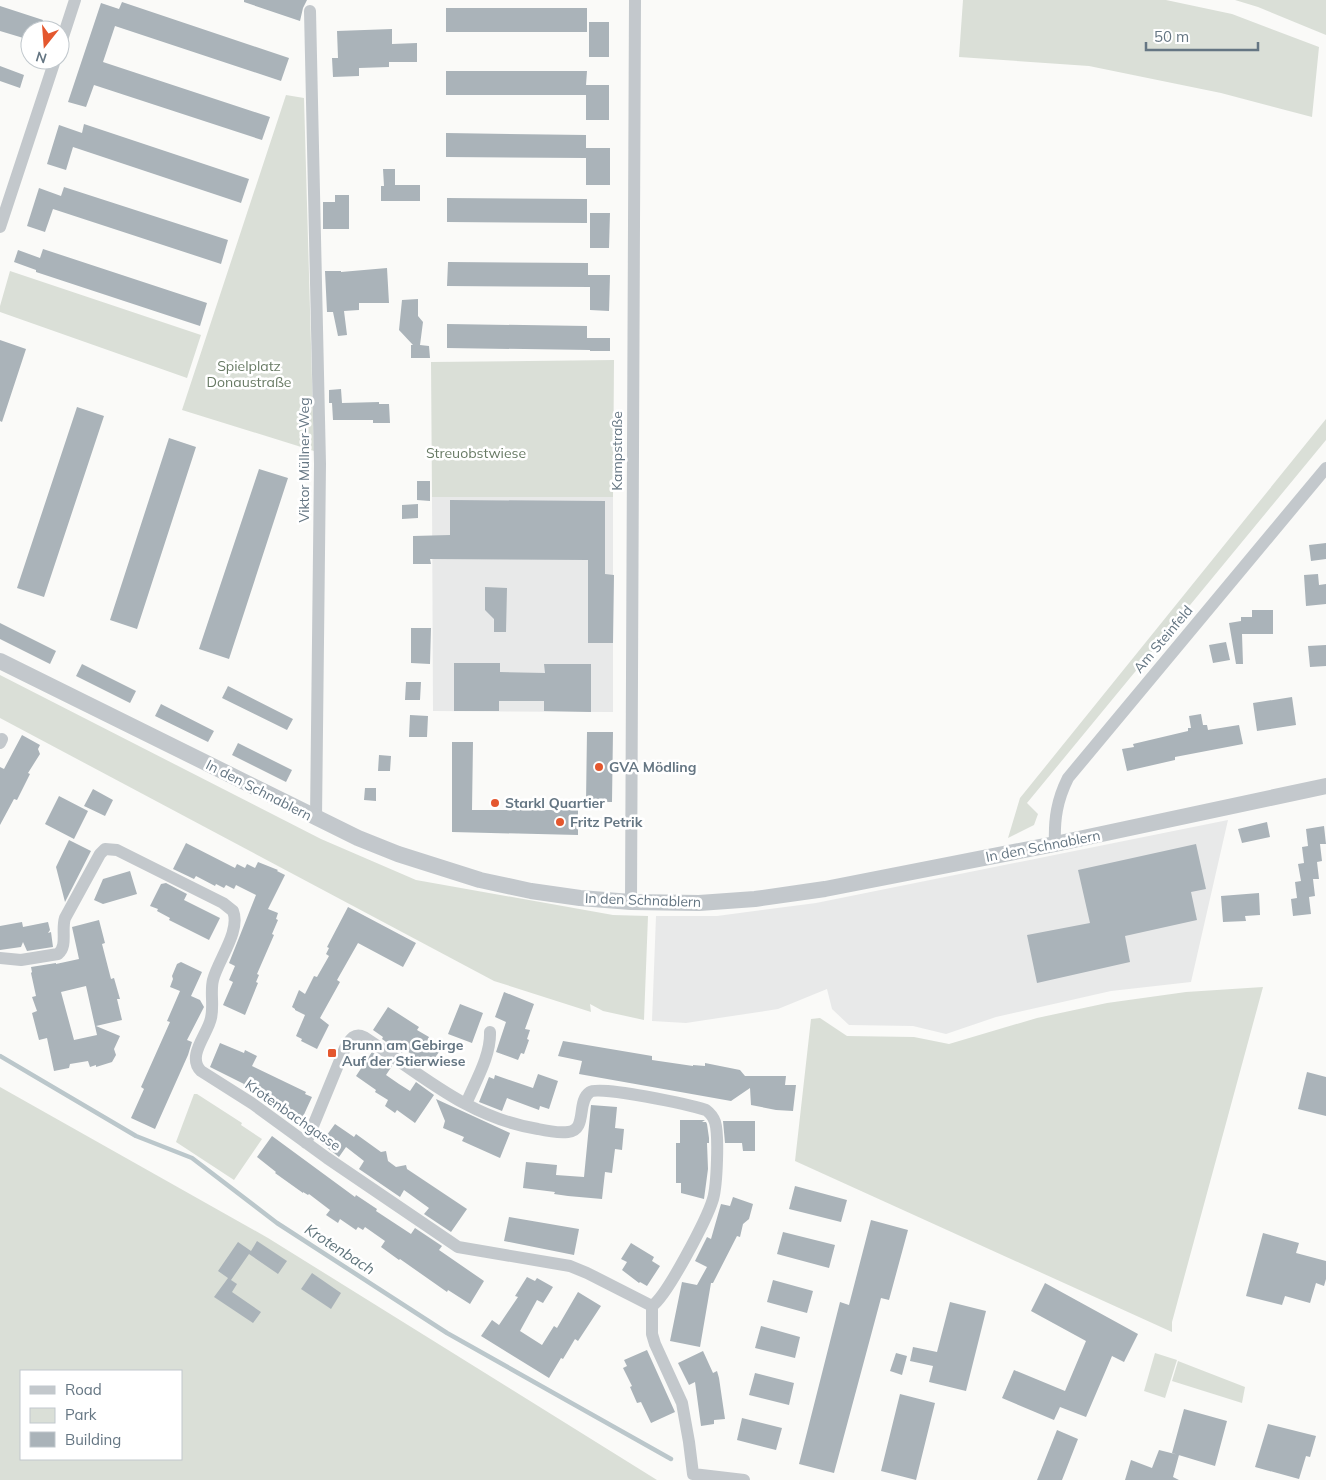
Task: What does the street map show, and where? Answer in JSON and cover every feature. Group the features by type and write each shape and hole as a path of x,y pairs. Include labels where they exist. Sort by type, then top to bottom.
{"street":[{"path":"68,20 75,0"},
{"name":"Kampstraße","path":"631,902 635,0"},
{"name":"Viktor Müllner-Weg","path":"310,11 320,464 316,819"},
{"path":"0,227 52,70"},
{"name":"Am Steinfeld","path":"1055,844 1055,813 1060,793 1068,778 1326,468"},
{"name":"In den Schnablern","path":"0,661 316,819 398,854 480,880 580,898 631,902 699,903 754,899 825,889 1055,844 1326,786"},
{"name":"Krotenbachgasse","path":"0,958 21,960 61,952 64,945 62,929 65,918 100,854 105,849 117,850 223,903 233,911 236,923 211,987 212,1017 196,1055 198,1068 254,1104 306,1143 458,1247 578,1269 652,1306"},
{"path":"466,1104 488,1050 490,1032"},
{"path":"306,1143 345,1048 352,1037 356,1035 364,1037 448,1095 516,1125 552,1131 569,1132 576,1130 584,1100 594,1090 616,1091 706,1110 711,1114 716,1126 714,1196 703,1221 667,1288 652,1306 652,1334 682,1403 690,1442 693,1474 744,1480"}],"shaded area":[{"path":"432,497 613,497 613,712 433,711"},
{"path":"1228,820 1191,982 1111,991 996,1017 946,1034 913,1026 849,1025 832,1009 827,989 778,1009 686,1023 652,1021 656,916 717,916 816,903"}],"green space":[{"path":"963,0 1166,0 1232,14 1319,47 1312,117 1221,93 1089,66 959,57"},
{"path":"1235,0 1326,0 1326,35 1258,7"},
{"name":"Spielplatz Donaustraße","path":"286,95 304,98 314,451 182,410"},
{"path":"10,271 201,335 187,378 0,312"},
{"name":"Streuobstwiese","path":"614,360 613,497 432,497 431,362"},
{"path":"1326,419 1326,440 1027,803 1038,814 1034,825 1008,838 1020,798"},
{"path":"0,675 321,839 416,880 613,915 648,916 644,1020 603,1011 590,1004 591,1012 494,981 0,718"},
{"path":"1263,987 1172,1322 1172,1332 795,1161 811,1019 820,1018 847,1036 914,1037 949,1044 1037,1018 1107,1003 1186,992"},
{"path":"0,1087 268,1238 657,1480 0,1480"},
{"path":"194,1094 197,1094 242,1123 241,1125 262,1139 234,1180 176,1142"},
{"path":"1155,1353 1177,1360 1165,1398 1144,1391"},
{"path":"1178,1361 1245,1387 1242,1403 1172,1381"}],"building":[{"path":"244,0 307,0 300,21 244,2"},
{"path":"122,2 289,58 281,81 115,26 103,62 270,117 262,140 94,85 86,107 68,102 101,3 119,9"},
{"path":"0,6 43,20 20,20 20,37 0,31"},
{"path":"446,8 587,8 587,32 446,32"},
{"path":"589,22 609,22 609,57 589,57"},
{"path":"392,29 392,44 417,43 417,62 389,62 389,67 359,68 359,76 333,77 332,58 338,58 337,31"},
{"path":"0,66 24,75 20,88 0,81"},
{"path":"446,71 587,71 586,85 609,85 609,120 586,120 586,95 446,95"},
{"path":"84,124 249,179 241,203 73,147 66,170 47,164 59,125 82,133"},
{"path":"446,133 586,135 586,158 446,157"},
{"path":"586,148 610,148 610,185 586,185"},
{"path":"383,169 395,169 395,185 420,185 420,201 381,201 381,186 384,186"},
{"path":"64,187 228,240 221,264 53,209 45,232 27,226 39,188 61,196"},
{"path":"335,195 349,195 349,229 323,229 323,202 335,202"},
{"path":"447,198 587,199 587,223 447,222"},
{"path":"590,213 610,213 609,248 590,248"},
{"path":"43,249 207,303 200,326 36,272 36,270 14,262 18,250 40,258"},
{"path":"448,262 588,263 588,275 610,275 609,311 590,310 590,287 447,286"},
{"path":"387,268 389,303 359,303 359,310 344,311 347,335 338,336 333,312 327,312 325,271 341,272"},
{"path":"418,299 418,316 423,322 420,345 429,346 430,358 411,358 411,345 413,345 399,330 402,300"},
{"path":"447,324 587,326 587,338 610,338 610,351 447,348"},
{"path":"0,340 26,349 2,422 0,421"},
{"path":"341,389 342,403 379,402 379,404 389,404 390,423 373,423 373,420 333,420 332,403 329,403 329,390"},
{"path":"77,407 104,416 44,597 17,588"},
{"path":"169,438 196,447 137,629 110,620"},
{"path":"259,469 288,478 229,659 199,649"},
{"path":"417,481 430,481 430,501 417,500"},
{"path":"450,500 605,501 605,574 614,575 613,643 588,643 588,560 430,559 431,564 413,564 413,536 450,535"},
{"path":"418,504 418,518 402,519 402,505"},
{"path":"1326,543 1326,559 1311,561 1309,545"},
{"path":"1318,574 1319,585 1326,584 1326,604 1306,606 1304,575"},
{"path":"485,587 507,588 506,632 494,632 494,619 485,610"},
{"path":"1252,610 1273,610 1273,634 1242,634 1243,664 1236,664 1229,623 1241,621 1241,617 1252,617"},
{"path":"0,623 56,651 50,664 0,639"},
{"path":"411,628 431,628 430,664 411,663"},
{"path":"1226,642 1230,660 1213,663 1209,645"},
{"path":"1326,645 1326,666 1310,667 1308,646"},
{"path":"454,663 500,663 500,672 545,673 544,664 591,664 591,712 544,711 544,701 499,701 499,711 454,711"},
{"path":"82,664 136,691 130,703 76,676"},
{"path":"406,682 421,682 420,700 405,700"},
{"path":"228,686 293,719 287,730 222,698"},
{"path":"1292,697 1296,725 1257,731 1253,703"},
{"path":"161,704 214,731 208,742 155,716"},
{"path":"1201,714 1203,725 1207,725 1208,730 1239,725 1243,744 1175,757 1175,760 1127,771 1122,749 1134,747 1133,744 1188,731 1188,728 1191,728 1189,716"},
{"path":"410,715 428,716 427,737 409,737"},
{"name":"GVA Mödling","path":"587,732 613,732 612,802 586,802"},
{"path":"22,735 40,745 38,749 40,754 28,773 30,774 17,800 14,799 0,825 0,767 4,769"},
{"path":"452,742 473,742 472,810 578,810 578,835 452,832"},
{"path":"238,743 292,770 286,782 232,755"},
{"path":"379,755 391,756 390,771 378,771"},
{"path":"365,788 376,788 376,801 364,800"},
{"path":"93,789 113,800 105,816 84,806"},
{"path":"59,796 88,811 74,839 45,824"},
{"path":"1267,822 1270,837 1242,843 1238,829"},
{"path":"1324,826 1326,844 1320,844 1322,861 1317,862 1319,879 1313,879 1315,896 1309,897 1311,914 1293,916 1291,899 1297,898 1295,882 1301,881 1298,864 1304,863 1302,847 1308,846 1306,829"},
{"path":"69,840 91,851 65,902 56,867"},
{"path":"186,843 235,868 237,864 245,868 247,864 255,868 258,862 285,875 268,909 278,913 276,919 278,920 272,934 274,935 257,974 259,975 256,982 258,983 245,1015 223,1005 233,982 229,980 235,966 229,963 256,895 236,885 234,889 226,885 224,888 216,884 215,886 196,876 194,879 173,869"},
{"path":"1196,844 1206,889 1191,892 1197,920 1125,936 1130,962 1037,983 1027,935 1090,923 1078,870"},
{"path":"130,871 137,894 103,904 94,900 103,879"},
{"path":"166,883 187,894 184,900 220,918 209,940 169,920 170,918 157,911 158,909 150,906 161,884"},
{"path":"1259,893 1260,915 1245,916 1246,921 1223,922 1221,896"},
{"path":"348,907 416,943 403,967 358,943 337,980 340,982 320,1018 329,1025 317,1049 301,1041 302,1039 296,1036 305,1015 292,1007 299,990 305,994 314,976 317,977 329,956 326,954 329,948 327,947"},
{"path":"99,920 105,943 102,944 111,979 114,978 120,999 117,999 122,1020 96,1026 120,1036 114,1049 116,1055 112,1062 90,1067 88,1061 70,1064 69,1068 54,1071 47,1038 39,1040 32,1013 37,1011 32,997 36,996 31,967 79,959 72,927","holes":["86,986 97,1035 74,1040 61,992"]},
{"path":"22,922 23,927 48,922 50,930 48,933 51,932 53,947 27,951 23,942 21,947 0,950 0,926"},
{"path":"181,962 202,972 191,996 200,1000 204,1007 187,1040 192,1042 188,1055 155,1129 131,1118 144,1089 141,1087 170,1022 167,1021 180,991 170,987 177,964"},
{"path":"504,992 534,1004 525,1029 530,1030 527,1039 529,1040 524,1054 521,1053 518,1060 496,1052 506,1022 495,1017"},
{"path":"460,1004 483,1013 472,1043 448,1034"},
{"path":"388,1007 419,1027 417,1030 429,1037 425,1047 439,1052 429,1066 404,1049 402,1053 373,1030"},
{"path":"563,1041 652,1056 652,1060 693,1066 705,1066 705,1063 740,1070 745,1076 786,1076 785,1085 796,1085 793,1111 751,1105 750,1088 731,1101 579,1074 582,1061 558,1056"},
{"path":"220,1043 244,1053 245,1050 257,1056 252,1066 306,1092 305,1094 312,1097 301,1121 275,1110 278,1104 243,1087 244,1084 210,1067"},
{"path":"372,1052 392,1066 386,1075 410,1091 416,1082 434,1095 415,1123 397,1110 395,1113 385,1106 388,1100 356,1076"},
{"path":"1307,1072 1326,1077 1326,1116 1298,1109"},
{"path":"538,1074 558,1081 549,1109 540,1106 539,1110 507,1098 502,1111 479,1102 489,1077 494,1079 495,1075 533,1088"},
{"path":"436,1099 510,1133 500,1158 462,1141 464,1137 443,1128 445,1121"},
{"path":"591,1105 617,1107 615,1128 624,1129 622,1150 615,1149 612,1173 605,1172 602,1199 568,1196 554,1194 555,1192 523,1188 526,1162 557,1165 556,1175 584,1177"},
{"path":"680,1120 705,1120 702,1122 707,1124 709,1138 709,1143 707,1143 708,1169 704,1199 681,1193 681,1183 676,1183 676,1143 680,1143"},
{"path":"723,1121 755,1121 755,1151 743,1151 742,1143 725,1143"},
{"path":"335,1124 354,1137 356,1134 381,1152 386,1151 388,1161 396,1167 406,1165 407,1169 467,1209 451,1232 424,1214 429,1208 404,1190 400,1197 359,1169 364,1161 346,1147 339,1157 321,1143"},
{"path":"272,1136 355,1197 356,1195 411,1234 415,1228 442,1246 439,1250 484,1281 470,1304 448,1290 447,1292 381,1247 385,1241 365,1227 363,1230 358,1227 356,1230 340,1219 338,1223 326,1215 330,1210 309,1194 303,1193 275,1173 257,1157"},
{"path":"795,1186 847,1200 841,1222 789,1209"},
{"path":"733,1197 753,1204 749,1219 743,1224 740,1237 737,1236 713,1283 711,1283 700,1347 670,1341 682,1282 697,1285 707,1267 695,1261 707,1237 711,1239 721,1204 730,1206"},
{"path":"509,1217 579,1229 574,1255 504,1241"},
{"path":"871,1220 908,1230 889,1300 881,1298 834,1473 799,1464 840,1302 849,1305"},
{"path":"783,1232 835,1245 829,1268 777,1254"},
{"path":"1263,1233 1299,1243 1296,1253 1326,1261 1324,1286 1316,1283 1310,1303 1285,1296 1282,1305 1246,1296"},
{"path":"257,1241 287,1261 278,1274 249,1254 231,1280 237,1284 232,1292 261,1312 253,1323 214,1297 228,1278 218,1271 238,1242 251,1251"},
{"path":"631,1243 654,1257 652,1261 660,1266 647,1286 639,1283 622,1270 627,1262 621,1259"},
{"path":"312,1273 341,1293 331,1309 301,1289"},
{"path":"527,1277 535,1281 537,1278 553,1287 543,1303 537,1300 520,1331 542,1345 554,1326 557,1328 578,1292 601,1306 578,1341 575,1339 563,1359 561,1358 549,1378 481,1336 492,1320 499,1325 518,1297 515,1296"},
{"path":"773,1280 813,1291 807,1313 767,1302"},
{"path":"1045,1283 1138,1334 1124,1362 1112,1356 1086,1417 1060,1407 1054,1420 1002,1398 1014,1370 1065,1391 1086,1341 1031,1311"},
{"path":"950,1302 986,1311 966,1391 929,1382 933,1366 910,1361 913,1347 937,1352"},
{"path":"761,1326 800,1337 795,1358 755,1348"},
{"path":"647,1350 675,1412 651,1423 641,1402 637,1403 630,1387 632,1386 623,1368 627,1366 624,1360"},
{"path":"703,1351 713,1373 717,1371 725,1419 714,1420 714,1424 701,1426 695,1382 689,1385 678,1363"},
{"path":"896,1353 907,1356 902,1375 890,1371"},
{"path":"755,1373 794,1383 789,1405 749,1395"},
{"path":"900,1394 935,1403 916,1480 881,1471"},
{"path":"1184,1409 1227,1421 1215,1466 1172,1453"},
{"path":"742,1418 782,1428 776,1450 737,1440"},
{"path":"1268,1424 1316,1436 1310,1457 1306,1456 1299,1479 1255,1467"},
{"path":"1057,1430 1078,1439 1062,1480 1037,1480"},
{"path":"1159,1450 1179,1455 1173,1477 1179,1480 1125,1480 1131,1460 1152,1468"}],"waterway":[{"name":"Krotenbach","path":"0,1056 136,1136 192,1158 277,1223 447,1333 671,1459"}],"place":[{"name":"GVA Mödling","path":"599,767"},
{"name":"Starkl Quartier","path":"495,803"},
{"name":"Fritz Petrik","path":"560,822"},
{"name":"Brunn am Gebirge Auf der Stierwiese","path":"332,1053"}]}
